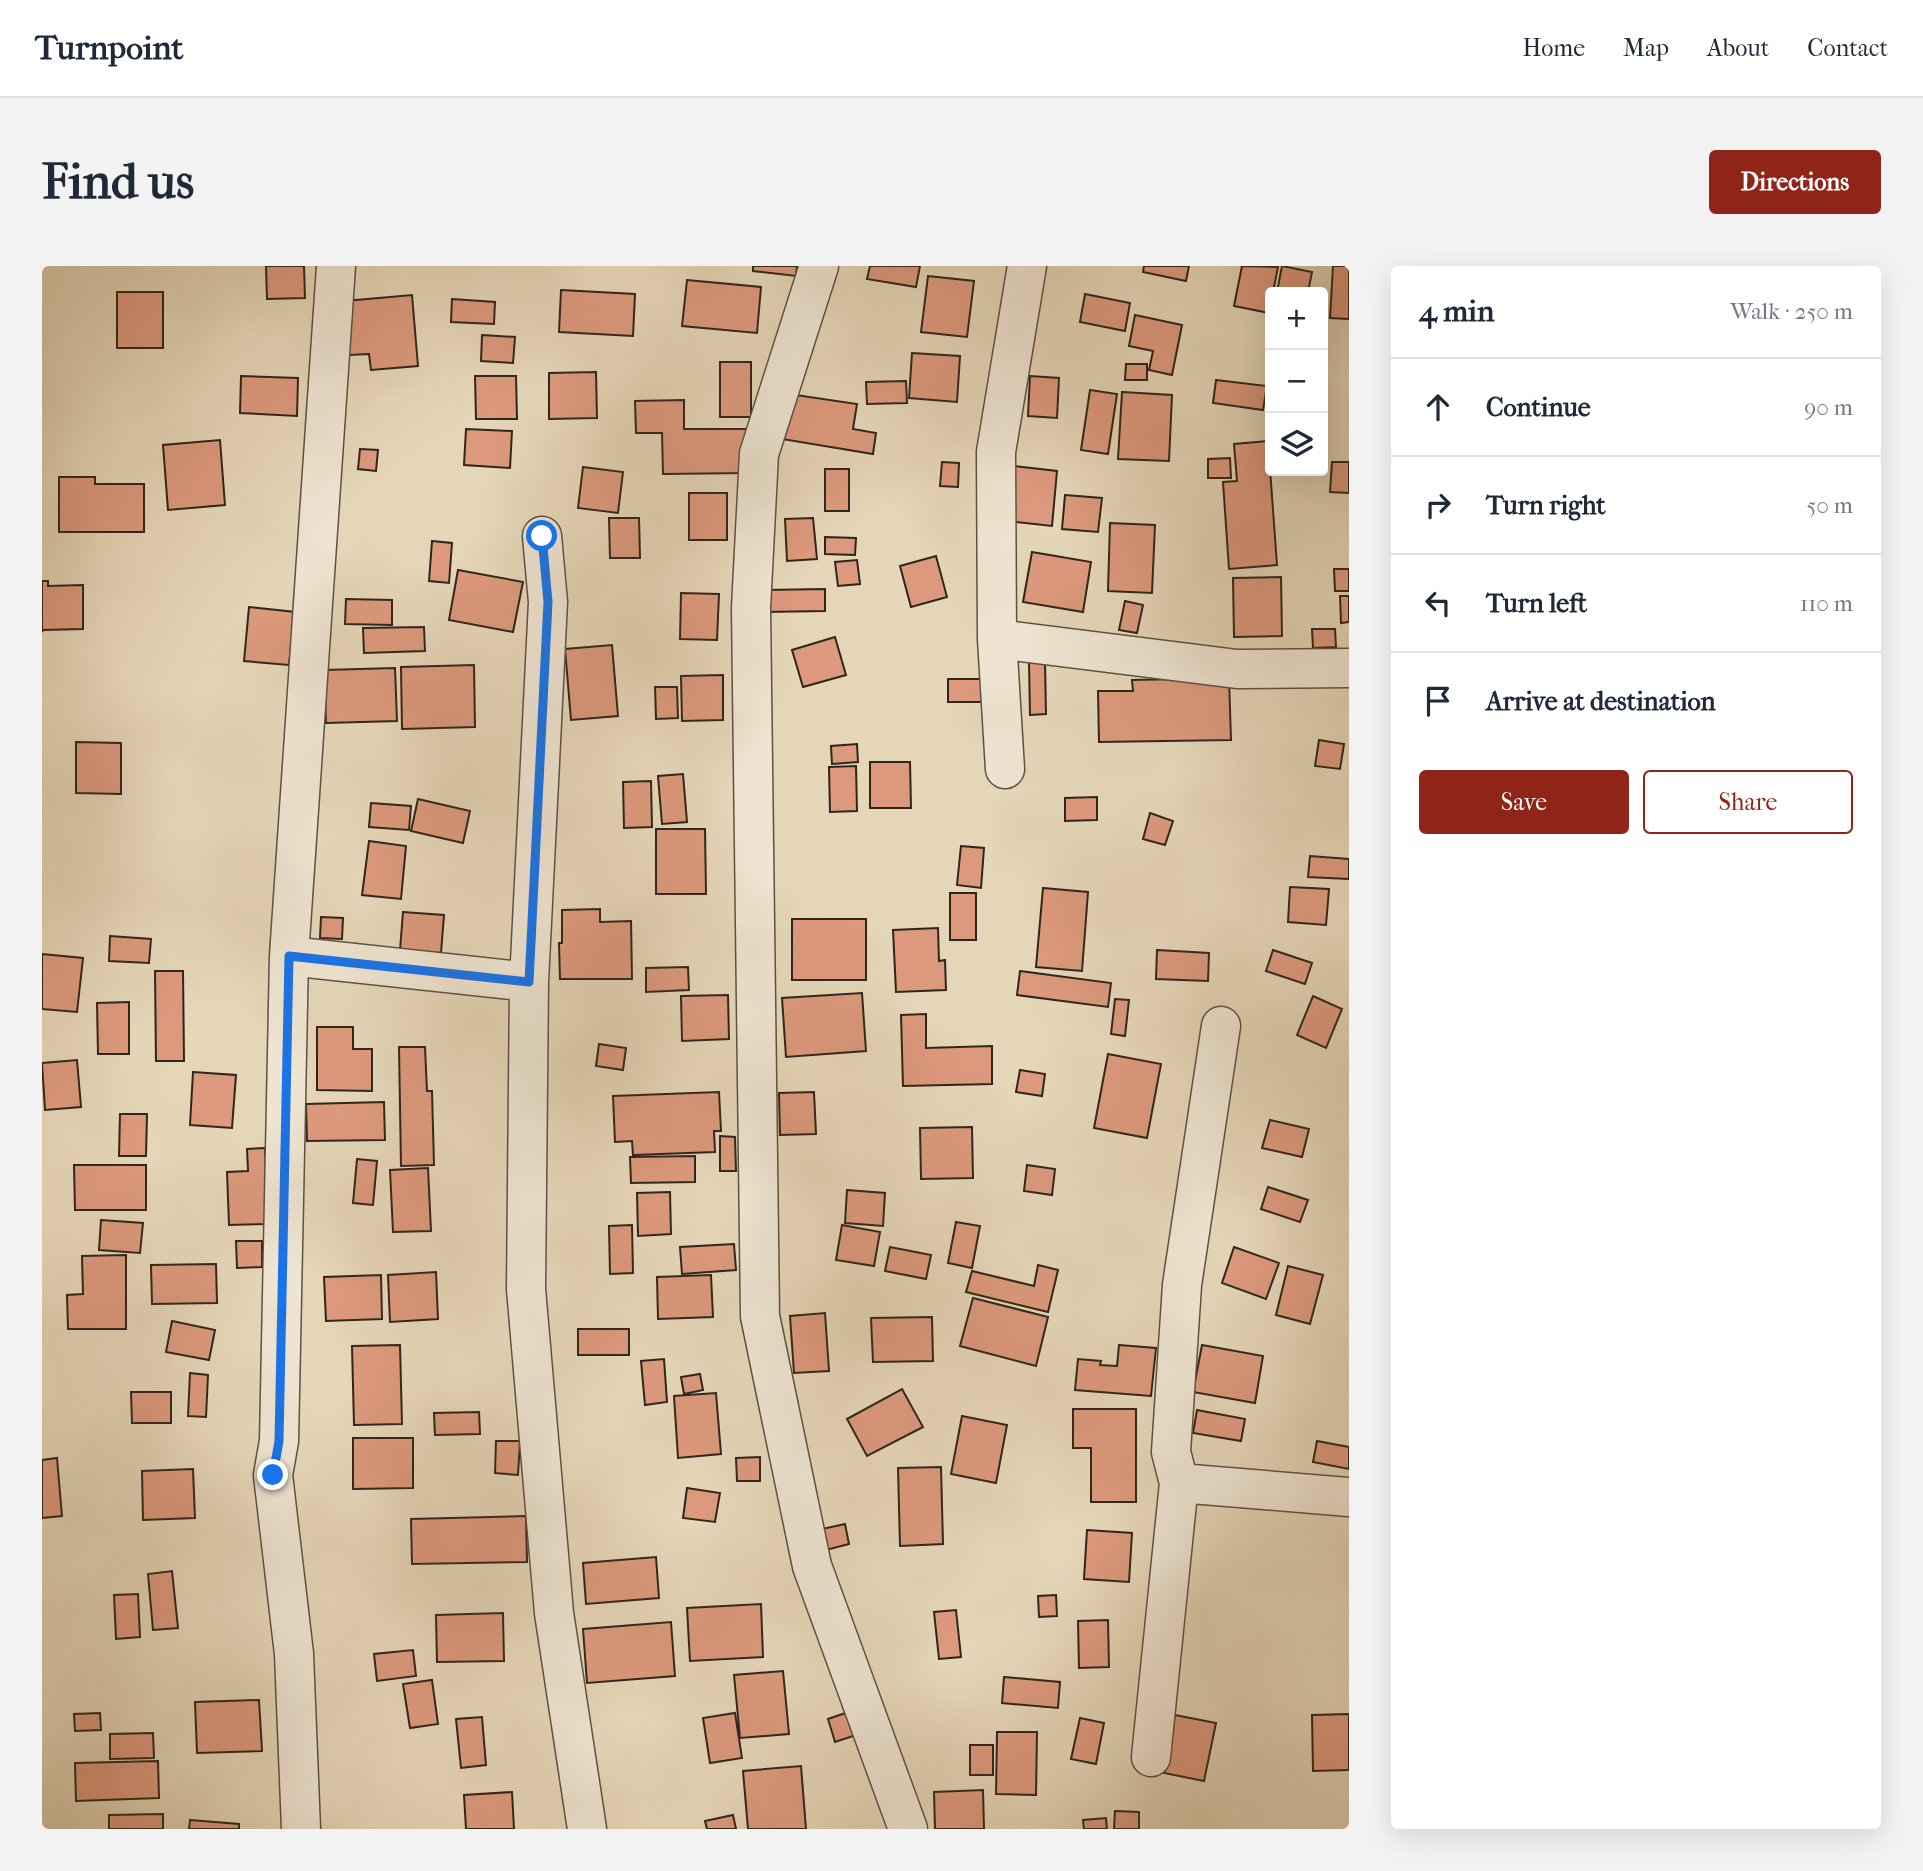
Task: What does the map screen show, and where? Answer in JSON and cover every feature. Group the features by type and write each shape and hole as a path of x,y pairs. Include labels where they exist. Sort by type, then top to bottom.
{"street":[{"path":"301,1829 295,1654 273,1475 279,1441 289,956 336,266"},
{"path":"820,266 759,454 758,468 751,608 760,1315 811,1566 908,1829"},
{"path":"1005,769 997,639 996,452 1027,266"},
{"path":"542,536 548,602 529,982 526,1289 554,1613 587,1829"},
{"path":"997,639 1237,669 1349,668"},
{"path":"289,956 529,982"},
{"path":"1152,1758 1179,1483 1171,1452 1182,1285 1221,1026"},
{"path":"1179,1483 1349,1497"}],"building":[{"path":"266,266 304,266 305,298 267,299"},
{"path":"753,266 797,266 796,276 753,271"},
{"path":"870,266 920,266 916,287 867,279"},
{"path":"1144,266 1189,266 1186,281 1143,272"},
{"path":"1242,266 1278,267 1274,287 1265,287 1265,312 1234,306"},
{"path":"1282,266 1312,272 1309,287 1278,287"},
{"path":"1333,266 1349,266 1349,319 1330,318"},
{"path":"928,276 974,281 967,337 921,332"},
{"path":"687,280 761,287 757,333 682,326"},
{"path":"561,290 635,294 633,336 559,332"},
{"path":"117,292 163,292 163,348 117,348"},
{"path":"1085,294 1130,303 1125,331 1080,322"},
{"path":"412,295 418,366 371,370 369,354 349,355 345,301"},
{"path":"452,299 495,302 494,324 451,322"},
{"path":"1135,315 1182,325 1172,375 1149,370 1153,351 1129,346"},
{"path":"482,335 515,337 513,363 481,361"},
{"path":"912,353 960,356 957,402 909,398"},
{"path":"720,362 751,362 751,417 720,417"},
{"path":"1126,364 1147,364 1147,380 1125,380"},
{"path":"596,372 597,418 549,419 549,373"},
{"path":"241,376 298,378 297,416 240,413"},
{"path":"475,376 516,376 517,419 476,419"},
{"path":"1030,376 1059,378 1057,418 1028,416"},
{"path":"1216,380 1265,386 1263,410 1213,403"},
{"path":"906,381 907,403 867,404 866,382"},
{"path":"1090,390 1117,394 1108,454 1081,450"},
{"path":"1122,392 1172,395 1169,461 1118,459"},
{"path":"789,394 857,404 853,429 876,433 873,454 782,439"},
{"path":"684,400 684,429 747,429 747,473 663,474 662,433 636,433 635,401"},
{"path":"466,429 512,431 510,468 464,465"},
{"path":"220,440 225,505 168,510 163,445"},
{"path":"1265,441 1265,476 1271,476 1277,565 1229,569 1223,482 1237,481 1234,444"},
{"path":"360,449 378,450 376,471 358,469"},
{"path":"1230,458 1231,478 1208,478 1208,459"},
{"path":"942,462 959,463 958,487 940,486"},
{"path":"1332,462 1349,462 1349,493 1330,492"},
{"path":"1014,466 1057,471 1052,526 1008,521"},
{"path":"583,467 623,472 618,513 578,508"},
{"path":"825,469 849,469 849,511 825,511"},
{"path":"59,477 95,477 95,484 144,484 144,532 59,532"},
{"path":"689,493 727,493 727,540 689,540"},
{"path":"1065,495 1102,498 1098,532 1062,529"},
{"path":"609,518 639,518 640,558 610,558"},
{"path":"813,518 817,559 787,561 785,519"},
{"path":"1110,523 1155,525 1152,593 1108,591"},
{"path":"825,537 856,538 855,555 825,554"},
{"path":"432,541 452,543 449,583 429,581"},
{"path":"1032,552 1091,562 1083,612 1023,602"},
{"path":"936,556 947,597 911,607 900,566"},
{"path":"857,560 860,584 838,586 835,562"},
{"path":"1334,569 1349,569 1349,591 1335,591"},
{"path":"458,570 523,582 513,632 449,620"},
{"path":"1281,577 1282,636 1234,637 1233,578"},
{"path":"42,581 48,581 48,586 83,585 83,629 42,632"},
{"path":"825,589 825,611 764,612 764,590"},
{"path":"681,593 719,594 717,640 680,639"},
{"path":"1340,596 1349,596 1349,622 1341,623"},
{"path":"346,599 392,600 392,625 345,624"},
{"path":"1125,601 1143,605 1137,633 1119,630"},
{"path":"249,607 295,612 289,665 244,661"},
{"path":"424,627 425,651 364,653 363,628"},
{"path":"1312,629 1335,629 1336,647 1313,648"},
{"path":"835,637 846,675 803,687 792,650"},
{"path":"612,645 618,716 571,720 565,649"},
{"path":"1029,662 1045,662 1046,714 1030,715"},
{"path":"474,665 475,727 402,729 401,667"},
{"path":"395,668 397,721 326,723 324,670"},
{"path":"723,675 723,720 682,721 681,676"},
{"path":"1229,678 1231,740 1099,742 1098,691 1133,691 1132,680"},
{"path":"948,679 987,679 987,702 948,702"},
{"path":"655,687 677,687 678,718 656,719"},
{"path":"1319,740 1344,744 1340,769 1315,766"},
{"path":"76,742 121,743 121,794 76,793"},
{"path":"857,744 858,762 832,764 831,746"},
{"path":"870,762 910,762 911,808 870,808"},
{"path":"856,766 857,811 830,812 829,767"},
{"path":"683,774 687,822 662,824 658,776"},
{"path":"651,781 652,827 624,828 623,782"},
{"path":"1097,797 1097,820 1065,821 1065,798"},
{"path":"418,799 470,811 463,843 411,831"},
{"path":"371,803 411,806 409,830 369,827"},
{"path":"1150,813 1173,821 1165,845 1143,839"},
{"path":"656,829 705,829 706,894 656,894"},
{"path":"369,841 406,846 401,899 362,895"},
{"path":"961,846 984,848 981,888 957,885"},
{"path":"1310,856 1349,859 1349,879 1308,877"},
{"path":"1290,887 1329,889 1326,925 1288,922"},
{"path":"1043,888 1088,892 1082,971 1036,967"},
{"path":"950,893 976,893 976,940 950,940"},
{"path":"600,909 600,922 631,921 632,979 560,979 562,910"},
{"path":"403,912 444,915 441,953 400,950"},
{"path":"321,917 343,918 342,939 320,938"},
{"path":"792,919 866,919 866,980 792,980"},
{"path":"938,928 939,961 945,960 946,990 896,992 893,930"},
{"path":"110,936 151,939 149,963 109,961"},
{"path":"1157,950 1209,953 1208,981 1156,979"},
{"path":"1273,950 1312,963 1305,984 1266,971"},
{"path":"42,954 83,958 77,1012 42,1009"},
{"path":"688,967 689,990 646,992 646,968"},
{"path":"155,971 183,971 184,1061 156,1061"},
{"path":"1020,971 1111,983 1108,1007 1017,995"},
{"path":"862,993 866,1051 786,1057 782,998"},
{"path":"728,995 729,1039 682,1041 681,996"},
{"path":"1313,996 1342,1009 1326,1048 1297,1035"},
{"path":"1115,999 1129,1000 1125,1036 1111,1034"},
{"path":"129,1002 129,1054 98,1054 97,1003"},
{"path":"926,1014 926,1048 992,1046 992,1084 903,1086 901,1015"},
{"path":"317,1027 353,1027 353,1049 372,1049 372,1091 317,1090"},
{"path":"599,1044 626,1048 623,1070 596,1066"},
{"path":"399,1047 425,1047 427,1091 432,1091 434,1165 401,1166"},
{"path":"1108,1054 1161,1064 1147,1138 1094,1128"},
{"path":"77,1060 81,1107 45,1110 42,1063"},
{"path":"1020,1070 1045,1074 1042,1096 1016,1092"},
{"path":"193,1072 236,1075 232,1128 190,1125"},
{"path":"719,1092 721,1131 714,1131 715,1152 633,1155 632,1141 615,1142 613,1096"},
{"path":"814,1092 816,1134 780,1135 779,1093"},
{"path":"384,1102 385,1140 307,1141 306,1104"},
{"path":"120,1114 147,1114 146,1156 119,1156"},
{"path":"1270,1120 1309,1129 1302,1157 1262,1148"},
{"path":"972,1127 973,1178 921,1179 920,1128"},
{"path":"720,1136 735,1137 736,1171 720,1171"},
{"path":"265,1148 268,1224 229,1225 227,1172 248,1171 247,1149"},
{"path":"695,1156 695,1182 631,1183 630,1157"},
{"path":"357,1159 377,1161 373,1205 353,1203"},
{"path":"74,1165 146,1165 146,1210 75,1210"},
{"path":"1027,1165 1055,1169 1052,1195 1024,1191"},
{"path":"428,1168 431,1231 393,1232 390,1170"},
{"path":"1268,1187 1308,1200 1300,1222 1261,1209"},
{"path":"847,1190 885,1193 883,1226 845,1223"},
{"path":"670,1192 671,1234 638,1236 637,1193"},
{"path":"101,1220 143,1223 140,1253 99,1250"},
{"path":"956,1222 980,1226 972,1268 948,1263"},
{"path":"632,1225 633,1273 610,1274 609,1226"},
{"path":"842,1225 880,1232 874,1266 836,1260"},
{"path":"236,1241 262,1241 262,1267 237,1268"},
{"path":"734,1244 736,1270 682,1274 680,1247"},
{"path":"890,1247 931,1255 926,1279 885,1271"},
{"path":"1234,1247 1279,1263 1266,1299 1222,1283"},
{"path":"126,1255 126,1329 68,1329 67,1295 83,1294 82,1256"},
{"path":"216,1264 217,1303 152,1304 151,1265"},
{"path":"1038,1265 1058,1270 1048,1312 966,1292 972,1271 1034,1286"},
{"path":"1288,1266 1323,1275 1310,1324 1276,1315"},
{"path":"436,1272 438,1319 390,1322 388,1275"},
{"path":"381,1275 382,1319 326,1321 324,1277"},
{"path":"711,1275 713,1317 658,1319 657,1277"},
{"path":"973,1298 1048,1317 1036,1366 960,1346"},
{"path":"825,1313 829,1371 794,1373 790,1316"},
{"path":"932,1317 933,1361 873,1362 871,1318"},
{"path":"172,1321 215,1330 209,1360 166,1352"},
{"path":"578,1329 629,1329 629,1355 578,1355"},
{"path":"400,1345 402,1424 354,1425 352,1346"},
{"path":"1119,1345 1156,1348 1151,1396 1075,1390 1078,1359 1117,1366"},
{"path":"1202,1345 1263,1356 1255,1403 1193,1392"},
{"path":"664,1359 667,1402 645,1405 641,1361"},
{"path":"190,1373 208,1375 206,1417 188,1416"},
{"path":"700,1374 703,1390 684,1394 681,1377"},
{"path":"902,1389 923,1427 867,1456 847,1419"},
{"path":"131,1392 171,1392 171,1423 132,1423"},
{"path":"716,1393 721,1454 678,1458 674,1396"},
{"path":"1073,1409 1136,1409 1136,1502 1091,1502 1091,1448 1073,1448"},
{"path":"1197,1410 1245,1419 1241,1441 1193,1433"},
{"path":"479,1412 480,1434 435,1435 434,1413"},
{"path":"962,1416 1007,1425 996,1483 951,1474"},
{"path":"353,1438 413,1438 413,1488 353,1489"},
{"path":"496,1441 520,1441 518,1475 495,1473"},
{"path":"1317,1441 1349,1447 1349,1469 1313,1462"},
{"path":"760,1457 760,1481 737,1481 736,1458"},
{"path":"57,1458 62,1516 42,1518 42,1460"},
{"path":"941,1467 943,1544 900,1546 898,1468"},
{"path":"193,1469 195,1518 143,1520 142,1471"},
{"path":"687,1488 720,1493 715,1522 683,1518"},
{"path":"526,1516 527,1562 412,1564 411,1519"},
{"path":"845,1524 849,1544 826,1550 822,1529"},
{"path":"1087,1530 1132,1533 1129,1582 1084,1579"},
{"path":"656,1557 659,1598 586,1604 583,1563"},
{"path":"172,1571 178,1628 153,1630 148,1574"},
{"path":"138,1594 140,1637 116,1639 114,1595"},
{"path":"1056,1595 1057,1616 1039,1617 1038,1596"},
{"path":"761,1604 763,1657 690,1661 687,1608"},
{"path":"956,1610 961,1657 939,1659 934,1612"},
{"path":"503,1613 504,1661 437,1662 436,1615"},
{"path":"1108,1620 1109,1667 1079,1668 1078,1621"},
{"path":"671,1622 675,1676 587,1683 583,1629"},
{"path":"413,1650 416,1676 377,1681 374,1654"},
{"path":"783,1671 789,1734 740,1738 734,1675"},
{"path":"1004,1677 1060,1682 1058,1708 1002,1703"},
{"path":"432,1680 438,1724 410,1728 403,1684"},
{"path":"259,1700 262,1751 197,1753 195,1702"},
{"path":"854,1710 862,1733 835,1742 828,1719"},
{"path":"100,1713 101,1730 75,1731 74,1714"},
{"path":"735,1713 742,1758 710,1763 703,1718"},
{"path":"1349,1714 1349,1770 1313,1771 1312,1715"},
{"path":"1175,1715 1216,1723 1204,1781 1164,1773"},
{"path":"482,1717 486,1765 461,1768 456,1719"},
{"path":"1080,1718 1104,1723 1096,1764 1071,1759"},
{"path":"997,1732 1037,1732 1036,1795 996,1794"},
{"path":"153,1733 154,1758 110,1759 110,1734"},
{"path":"970,1745 993,1745 993,1775 970,1775"},
{"path":"158,1761 159,1798 76,1801 75,1763"},
{"path":"801,1766 806,1829 748,1829 743,1771"},
{"path":"983,1790 984,1829 935,1829 934,1792"},
{"path":"512,1792 514,1829 466,1829 464,1795"},
{"path":"1115,1811 1139,1812 1139,1829 1114,1829"},
{"path":"163,1814 163,1829 109,1829 109,1815"},
{"path":"733,1815 736,1829 707,1829 705,1821"},
{"path":"1106,1818 1107,1829 1084,1829 1083,1820"},
{"path":"190,1820 239,1824 239,1829 189,1829"}],"route":[{"path":"273,1475 279,1441 289,956 529,982 548,602 542,536"}]}
